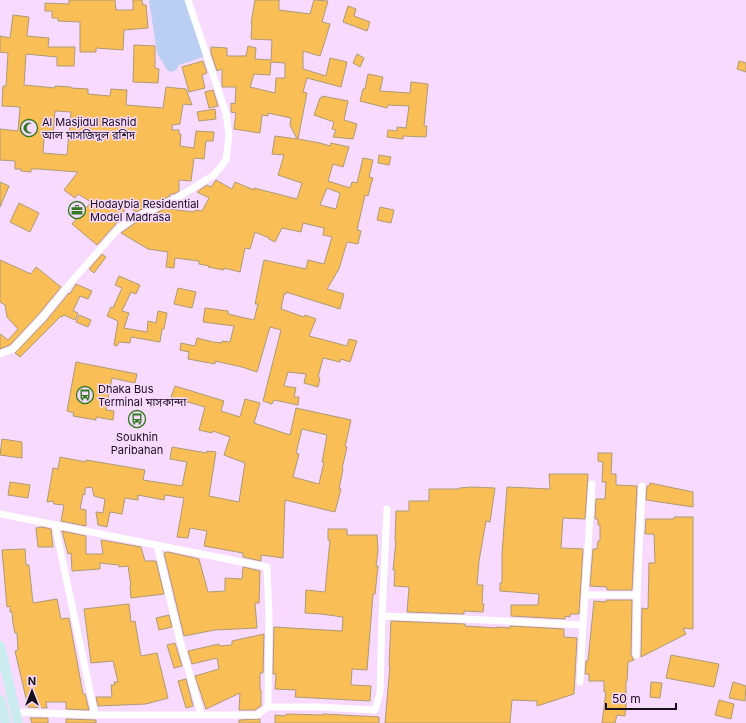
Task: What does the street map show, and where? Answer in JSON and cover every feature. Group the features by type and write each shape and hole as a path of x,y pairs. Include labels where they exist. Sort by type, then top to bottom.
{"main road":[{"path":"0,646 18,723"},
{"path":"0,700 6,723"}],"street":[{"path":"0,354 13,349 42,318 119,228 136,217 177,198 214,175 226,160 229,136 226,113 188,0"},
{"path":"580,682 592,484"},
{"path":"636,655 642,486"},
{"path":"16,712 96,715 257,715 268,707 319,707 375,710 380,693 387,509"},
{"path":"0,514 267,567 268,707"},
{"path":"55,525 96,715"},
{"path":"157,545 179,637 201,714"},
{"path":"585,595 637,595"},
{"path":"382,616 583,625"}],"water":[{"path":"149,0 187,0 206,56 179,65 176,70 171,72 167,70 157,53"}],"building":[{"path":"69,0 115,0 116,10 133,10 133,0 142,0 143,5 146,5 148,28 124,30 123,50 96,48 96,52 80,52 80,22 58,21 58,18 52,18 52,11 45,11 45,3 69,4"},
{"path":"255,0 279,0 279,10 310,14 314,0 328,1 322,22 330,24 320,56 303,51 303,69 326,76 330,58 347,62 341,87 307,78 303,92 307,93 298,139 330,146 331,143 349,147 343,167 333,164 328,181 350,188 352,182 357,183 363,158 373,160 369,177 373,178 368,196 365,195 357,230 361,231 358,244 347,242 339,269 327,289 344,294 340,309 286,292 286,294 284,294 281,309 304,317 305,315 316,319 309,336 347,346 349,339 357,341 350,362 341,359 340,362 323,358 318,377 320,378 318,387 304,383 306,374 288,372 284,386 296,388 294,397 299,397 298,405 274,400 272,404 263,401 281,330 270,327 257,372 215,361 215,364 188,359 189,352 180,350 181,343 195,346 197,338 213,342 230,342 234,326 203,322 205,308 228,311 228,314 254,320 258,304 255,304 264,260 306,269 308,260 324,264 332,237 323,235 324,228 303,223 301,232 282,228 275,242 255,232 250,249 245,248 240,272 224,268 224,270 208,267 209,266 199,264 199,261 175,258 174,268 166,267 168,252 148,249 121,233 138,221 169,207 169,209 194,212 195,210 202,211 209,198 197,192 207,185 211,187 216,180 232,189 235,182 254,190 254,188 297,199 302,183 278,175 284,155 272,154 275,136 297,139 290,125 291,118 268,113 268,116 262,115 260,133 234,129 236,113 231,112 231,103 235,104 236,87 222,87 222,69 217,71 211,53 211,47 227,48 227,56 246,56 248,46 256,48 255,59 271,60 272,40 251,39 251,23","holes":["271,62 285,63 285,78 276,78 275,93 250,87 254,74 270,75","327,188 340,193 336,209 320,205"]},
{"path":"348,6 356,9 354,16 370,22 367,31 343,22"},
{"path":"13,15 29,17 27,36 49,38 48,47 75,47 74,66 57,66 57,57 26,54 24,85 88,89 88,94 110,96 111,89 127,90 126,105 163,108 166,87 186,89 192,105 183,104 180,124 172,125 172,130 179,130 179,134 181,134 180,146 194,148 196,131 214,132 213,141 206,141 204,159 194,158 191,181 179,180 179,191 174,194 170,194 170,196 136,212 127,206 115,225 97,245 72,224 91,202 78,194 75,198 64,190 78,172 39,169 31,169 31,172 21,171 21,169 15,169 15,161 0,160 0,129 18,131 20,107 2,106 3,86 6,86 8,53 0,52 0,36 10,38","holes":["55,111 71,112 67,155 43,153 44,137 53,138"]},
{"path":"134,45 155,46 155,68 159,69 158,83 133,82"},
{"path":"357,54 364,58 360,67 353,63"},
{"path":"203,61 207,73 202,75 205,88 189,92 182,67"},
{"path":"739,61 746,63 746,72 737,69"},
{"path":"368,74 383,77 380,91 410,93 411,82 428,84 424,126 427,126 426,137 403,136 403,139 387,137 388,130 397,131 397,127 406,128 409,106 388,105 387,108 360,101 363,89 365,89"},
{"path":"213,90 218,106 209,108 205,92"},
{"path":"322,96 348,101 344,120 357,124 353,139 333,137 336,130 332,129 334,122 314,115"},
{"path":"215,109 216,119 199,121 197,112"},
{"path":"379,155 391,157 389,165 378,163"},
{"path":"0,182 9,186 0,207"},
{"path":"19,203 39,213 30,232 10,222"},
{"path":"380,207 394,210 391,223 377,220"},
{"path":"102,254 106,257 94,273 89,269"},
{"path":"0,260 31,274 36,267 61,287 38,315 10,345 0,349 0,334 8,340 18,329 7,317 5,305 0,302"},
{"path":"119,276 140,285 136,294 131,292 122,311 129,313 124,328 147,332 148,321 156,323 158,311 167,313 160,342 131,337 130,343 119,342 117,346 114,345 118,321 107,316 111,307 113,308 122,288 115,285"},
{"path":"76,284 92,291 88,299 80,296 73,311 78,313 75,320 64,315 62,317 61,316 20,357 15,353 46,321 69,293 70,294"},
{"path":"178,288 196,292 192,308 174,304"},
{"path":"79,315 91,320 88,327 76,322"},
{"path":"76,362 137,374 135,383 112,378 106,410 114,411 113,420 96,417 96,420 73,416 74,413 67,411"},
{"path":"175,386 224,401 221,411 240,417 245,399 260,403 254,423 290,435 296,408 351,420 345,447 347,447 339,489 341,489 335,512 285,500 283,558 261,555 261,561 243,557 243,553 204,546 207,531 190,528 188,538 177,537 184,498 165,495 164,500 138,495 138,500 125,498 122,514 110,512 107,527 98,525 96,512 103,513 105,499 94,496 92,487 85,488 85,495 83,494 80,509 86,510 86,526 61,521 64,505 54,504 53,501 47,502 53,468 58,469 60,457 145,470 143,480 182,486 187,462 170,459 172,447 207,453 207,451 216,452 209,496 239,502 245,463 224,455 230,437 213,431 212,433 199,430 205,407 171,397","holes":["302,429 327,435 322,462 324,462 319,484 293,477 299,454 296,453"]},
{"path":"2,439 22,442 22,458 0,455"},
{"path":"598,453 612,453 611,474 616,474 616,485 637,486 632,590 607,590 607,587 590,586 593,549 597,549 598,541 600,541 600,525 598,525 598,519 595,519 596,499 605,499 606,482 602,482 603,462 598,461"},
{"path":"549,474 588,474 585,519 563,518 561,548 583,549 579,614 570,614 570,617 565,616 565,619 511,616 511,605 538,605 539,594 500,591 500,583 502,583 502,553 507,487 550,489"},
{"path":"10,482 30,485 28,498 8,495"},
{"path":"650,483 693,492 693,507 646,500 647,486 649,486"},
{"path":"472,487 495,488 490,522 486,521 479,561 477,585 483,585 483,612 464,611 464,614 407,612 409,587 394,586 395,570 393,570 396,541 396,511 409,511 409,501 429,501 429,489 459,489"},
{"path":"674,517 693,517 693,629 683,628 686,634 641,657 642,608 648,609 649,563 655,563 654,534 645,534 646,519 674,519"},
{"path":"42,527 51,529 53,547 38,547 36,528"},
{"path":"328,529 347,529 347,535 377,535 378,550 376,566 378,566 375,594 373,594 367,670 352,669 351,685 371,686 370,701 295,697 296,690 275,689 276,674 273,674 274,627 342,631 343,617 305,613 306,590 325,592 330,540 328,540"},
{"path":"62,531 86,536 86,554 103,554 101,540 141,547 145,561 156,561 164,594 131,598 128,566 119,567 119,565 100,563 100,569 72,571 71,553 68,554"},
{"path":"25,549 26,565 29,565 33,603 57,599 61,619 69,618 83,694 85,694 89,710 66,709 66,702 46,702 47,708 28,707 15,651 18,650 17,633 15,633 10,606 7,607 2,550"},
{"path":"168,552 199,559 208,592 225,591 225,578 242,579 243,567 260,571 259,603 255,603 257,628 215,630 184,636 164,553"},
{"path":"606,600 632,600 631,655 634,660 628,662 625,716 617,715 615,723 602,723 606,692 604,692 604,681 589,681 589,674 585,674 586,661 588,661 594,601 606,602"},
{"path":"129,604 131,622 135,621 141,656 157,653 168,698 146,704 98,706 96,697 112,697 111,685 115,685 114,682 118,682 113,661 91,663 84,609"},
{"path":"169,615 172,627 159,630 156,618"},
{"path":"391,621 465,624 465,626 497,628 510,628 510,626 564,629 564,637 577,638 574,694 537,706 537,701 512,700 510,723 385,723 390,666"},
{"path":"264,634 263,673 260,673 261,706 255,710 239,710 240,693 206,709 195,676 219,669 217,658 192,664 188,651 219,644 219,646 232,645 232,641"},
{"path":"175,643 182,666 174,668 167,645"},
{"path":"671,655 719,664 714,687 666,678"},
{"path":"186,679 193,706 186,708 178,681"},
{"path":"651,682 662,683 660,698 650,697"},
{"path":"733,682 746,686 745,701 729,698"},
{"path":"719,700 734,704 731,719 715,715"},
{"path":"287,714 379,717 379,723 275,723 275,715 284,716"},
{"path":"30,718 48,718 48,723 32,723"},
{"path":"66,719 96,720 96,723 66,723"},
{"path":"260,719 260,723 239,723 239,720"}],"place":[{"name":"Al Masjidul Rashid আল মাসজিদুল রশিদ","path":"29,128"},
{"name":"Hodaybia Residential Model Madrasa","path":"77,210"},
{"name":"Dhaka Bus Terminal মাসকান্দা","path":"85,395"},
{"name":"Soukhin Paribahan","path":"137,419"}]}
